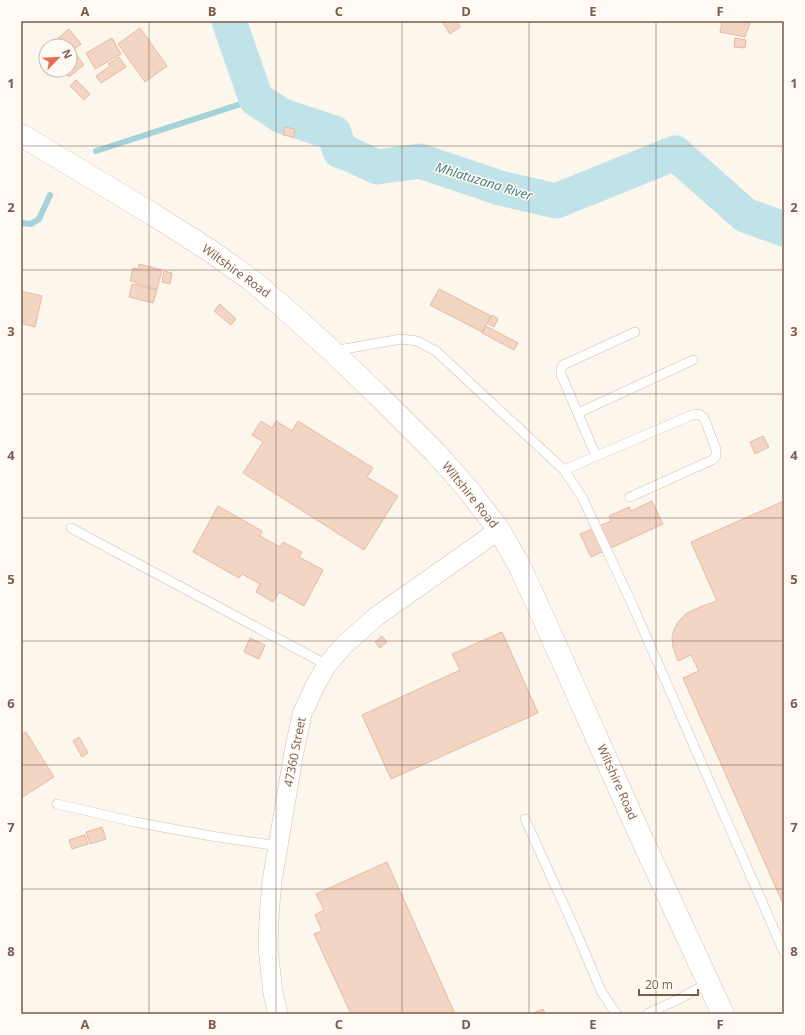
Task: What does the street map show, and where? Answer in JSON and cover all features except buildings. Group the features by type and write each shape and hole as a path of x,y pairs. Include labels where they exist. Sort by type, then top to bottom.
{"street":[{"name":"Wiltshire Road","path":"21,135 210,250 255,283 332,351 377,394 435,452 466,487 499,530 519,565 722,1014"},
{"name":"47360 Street","path":"278,1014 273,993 268,948 269,916 272,881 302,714 327,665 344,645 377,616 499,530"}],"lane":[{"path":"596,456 561,374 560,368 563,365 635,332"},
{"path":"332,351 401,339 416,341 436,352 564,470 582,497 632,604 784,952"},
{"path":"578,413 693,360"},
{"path":"564,470 692,415 699,414 704,418 716,449 716,456 712,460 630,497"},
{"path":"71,528 327,665"},
{"path":"57,804 210,836 278,846"},
{"path":"525,819 601,991 614,1012 617,1014"},
{"path":"647,1014 708,983"}],"waterway":[{"name":"Mhlatuzana River","path":"229,21 256,99 282,116 334,133 340,151 377,167 420,161 500,188 556,201 675,153 745,215 784,229"},
{"path":"96,151 256,99"},
{"path":"21,223 31,224 39,219 50,195"}]}
